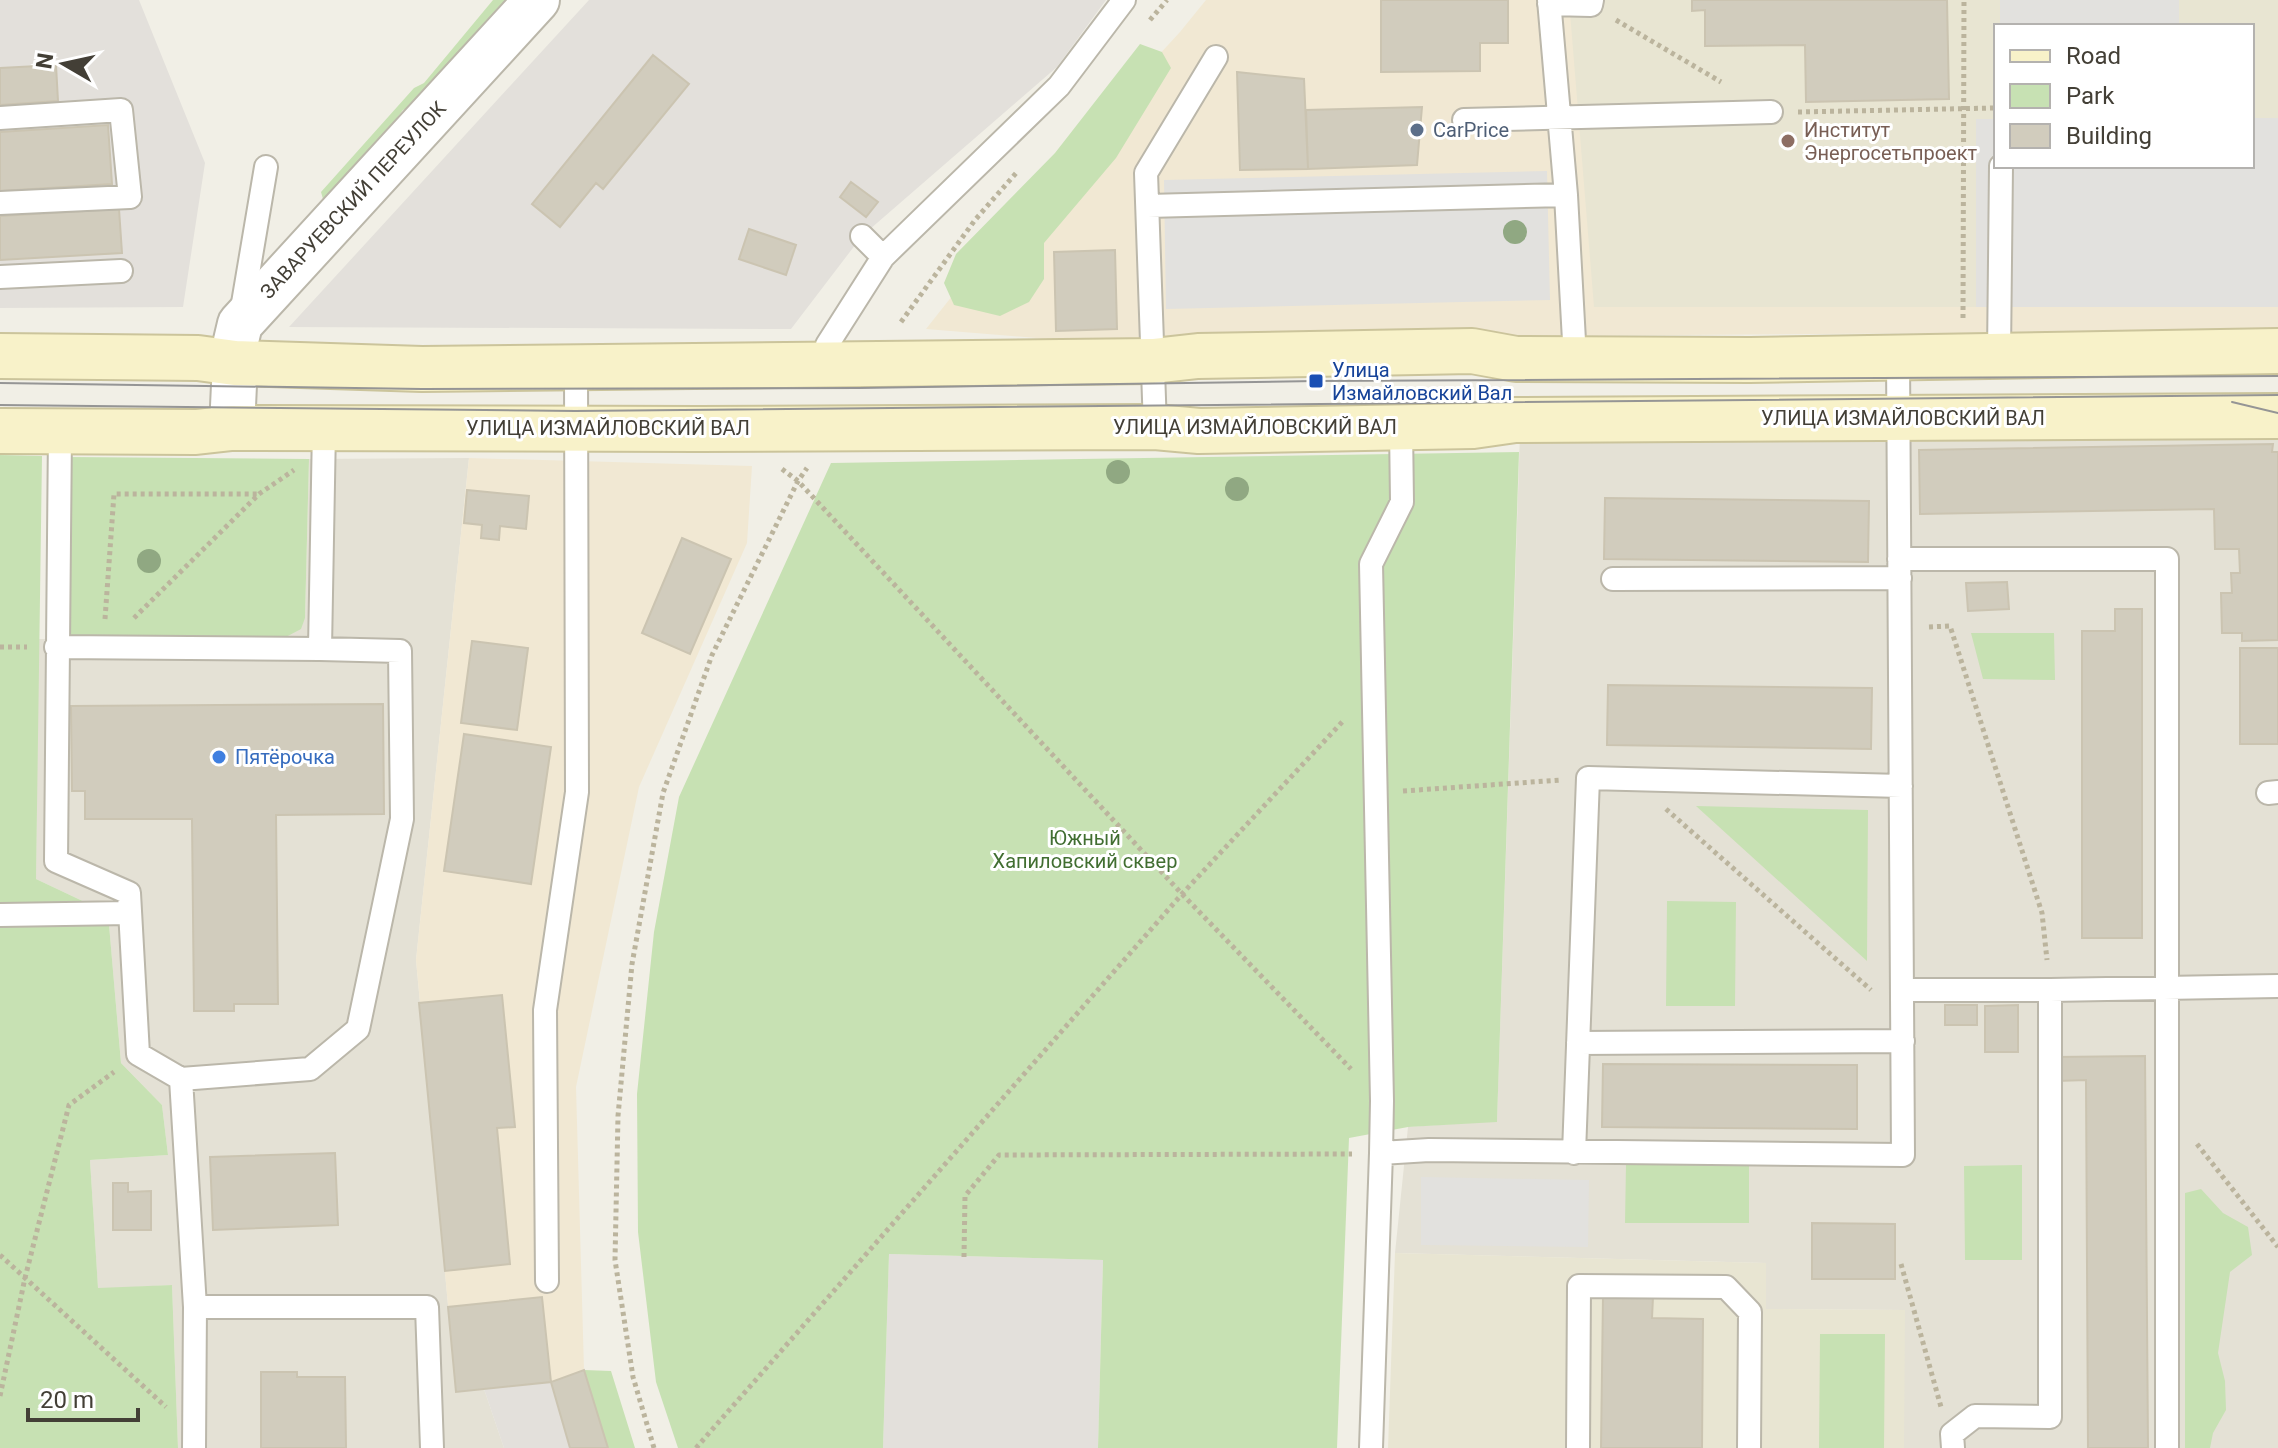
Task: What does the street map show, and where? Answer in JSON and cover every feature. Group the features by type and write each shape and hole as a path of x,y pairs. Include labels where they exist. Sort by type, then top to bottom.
{"main road":[{"path":"0,356 198,358 237,343 422,369 1153,361 1198,356 1472,351 1516,359 2278,351"},
{"name":"УЛИЦА ИЗМАЙЛОВСКИЙ ВАЛ","path":"0,431 196,432 232,428 324,435 575,429 1155,427 1199,431 1473,426 1515,420 2278,416"}],"street":[{"name":"ЗАВАРУЕВСКИЙ ПЕРЕУЛОК","path":"237,343 537,0"},
{"path":"232,428 237,343"}],"lane":[{"path":"827,365 827,345 883,257 1059,86 1124,0"},
{"path":"1575,359 1566,195 1549,2 1591,2"},
{"path":"1155,427 1146,173 1216,57"},
{"path":"0,118 121,110 130,197 0,203"},
{"path":"1464,120 1771,112"},
{"path":"237,343 266,167"},
{"path":"1999,355 2001,168"},
{"path":"1148,206 1566,195"},
{"path":"862,236 883,257"},
{"path":"0,277 121,271"},
{"path":"1381,1153 1429,1150 1903,1155 1898,357"},
{"path":"547,1281 545,1010 577,792 576,368"},
{"path":"1371,1448 1382,1101 1371,564 1402,502 1401,427"},
{"path":"56,647 400,651 402,819 358,1029 310,1069 181,1079 138,1054 129,893 56,861 56,647 60,431"},
{"path":"320,649 324,435"},
{"path":"1613,579 2167,559 2167,1448"},
{"path":"1574,1153 1588,778 1901,786"},
{"path":"0,915 130,913"},
{"path":"1902,990 2278,986"},
{"path":"1952,1441 1975,1416 2050,1417 2050,990"},
{"path":"1578,1043 1903,1041"},
{"path":"181,1079 195,1307 194,1440"},
{"path":"1578,1448 1579,1286 1726,1287 1750,1312 1749,1448"},
{"path":"195,1307 427,1307 432,1448"}],"path":[{"path":"1148,22 1167,0"},
{"path":"1962,331 1964,0"},
{"path":"1591,2 1771,112"},
{"path":"1802,111 1994,108"},
{"path":"874,365 884,344 975,220 1028,160"},
{"path":"654,1448 633,1377 615,1260 618,1116 632,964 663,793 712,655 798,481 834,429"},
{"path":"103,648 259,494 309,459 324,435"},
{"path":"777,465 798,481 1182,894 1382,1101"},
{"path":"103,648 114,494 259,494"},
{"path":"1900,629 1950,626 2042,913 2050,990"},
{"path":"696,1448 1182,894 1372,690"},
{"path":"1374,793 1588,778"},
{"path":"1632,780 1902,1017"},
{"path":"0,1396 25,1278 69,1105 138,1054"},
{"path":"2168,1106 2278,1247"},
{"path":"964,1257 965,1196 999,1155 1328,1155"},
{"path":"0,1255 194,1440"},
{"path":"1901,1264 1952,1441"}],"shaded area":[{"path":"0,0 139,0 205,163 183,307 0,308"},
{"path":"589,0 1106,0 1057,67 862,236 791,329 289,327"},
{"path":"1206,0 2278,0 2278,331 1049,339 926,329 1048,175"},
{"name":"Институт Энергосетьпроект","path":"1569,0 2278,0 2278,307 1594,307"},
{"path":"2000,0 2179,0 2179,24 2000,24"},
{"path":"2254,118 2278,118 2278,307 1976,307 1976,119 1994,119 1994,168 2254,168"},
{"path":"1547,171 1550,300 1166,309 1164,180"},
{"path":"2278,432 2278,1448 1904,1448 1904,1310 1766,1309 1766,1263 1395,1253 1408,1127 1497,1121 1520,434"},
{"path":"469,458 416,960 456,1391 484,1389 504,1448 178,1448 172,1285 98,1289 90,1160 168,1155 162,1105 121,1063 108,913 36,879 38,639 283,638 305,618 309,459"},
{"path":"469,458 752,466 747,543 639,787 576,1087 584,1370 551,1382 456,1392 416,960"},
{"path":"1421,1177 1589,1180 1588,1247 1421,1245"},
{"path":"1395,1253 1766,1263 1766,1309 1905,1310 1904,1448 1388,1448"},
{"path":"889,1254 1103,1260 1098,1448 883,1448"},
{"path":"584,1370 608,1448 504,1448 484,1389 551,1382"}],"green space":[{"path":"493,0 518,0 424,102 403,110 340,194 323,199 321,192 414,88 424,83"},
{"path":"1140,44 1162,52 1171,68 1116,158 1044,243 1044,279 1029,302 1000,316 954,305 944,283 956,254 1055,153"},
{"name":"Южный Хапиловский сквер","path":"1519,452 1497,1122 1408,1127 1349,1138 1337,1448 1098,1448 1103,1260 889,1254 883,1448 678,1448 656,1382 638,1232 637,1094 654,932 679,797 831,463"},
{"path":"0,455 42,456 36,879 108,913 121,1063 162,1105 168,1155 90,1160 98,1288 172,1285 178,1448 0,1448"},
{"path":"68,457 309,459 305,618 301,629 284,638 63,639"},
{"path":"1971,633 2054,633 2055,680 1983,679"},
{"path":"1696,806 1868,810 1867,961"},
{"path":"1667,901 1736,902 1735,1006 1666,1006"},
{"path":"1626,1164 1749,1164 1749,1223 1625,1223"},
{"path":"2022,1165 2022,1260 1965,1260 1964,1166"},
{"path":"2201,1189 2223,1213 2248,1227 2252,1255 2230,1272 2218,1353 2225,1381 2226,1410 2213,1433 2210,1448 2185,1448 2185,1193"},
{"path":"1820,1334 1885,1334 1884,1448 1819,1448"},
{"path":"584,1370 611,1371 635,1448 608,1448"}],"building":[{"path":"1381,0 1508,0 1508,43 1480,43 1480,71 1381,72"},
{"path":"1692,0 1947,0 1949,99 1806,102 1805,45 1705,46 1705,10 1692,11"},
{"path":"653,55 689,84 603,189 596,183 560,227 532,204"},
{"path":"56,65 58,101 0,105 0,68"},
{"path":"1237,72 1304,79 1308,169 1240,170"},
{"path":"1422,107 1417,165 1308,169 1306,110"},
{"path":"108,125 112,184 0,191 0,132"},
{"path":"851,182 878,202 866,217 840,197"},
{"path":"119,209 122,253 0,260 0,216"},
{"path":"749,229 796,245 786,275 739,259"},
{"path":"1115,250 1117,329 1056,331 1054,252"},
{"path":"2273,444 2272,452 2278,452 2278,640 2242,641 2242,633 2222,633 2221,593 2232,593 2231,573 2240,573 2239,549 2215,549 2214,509 1920,514 1919,450"},
{"path":"467,490 529,496 526,529 500,526 499,540 481,538 482,525 464,523"},
{"path":"1605,498 1869,501 1868,562 1604,559"},
{"path":"682,538 731,559 690,654 642,633"},
{"path":"2007,582 2009,609 1968,611 1966,583"},
{"path":"2115,609 2142,609 2142,938 2082,938 2082,631 2115,631"},
{"path":"472,641 528,648 517,730 461,723"},
{"path":"2240,648 2278,648 2278,744 2240,744"},
{"path":"1608,685 1872,688 1871,749 1607,745"},
{"path":"383,704 384,814 276,815 278,1004 234,1004 234,1011 194,1011 192,819 85,819 85,791 72,791 71,706"},
{"path":"464,734 551,747 531,884 444,871"},
{"path":"502,995 515,1127 497,1128 510,1264 445,1271 419,1003"},
{"path":"1945,1005 1977,1005 1977,1025 1945,1025"},
{"path":"2018,1005 2018,1052 1985,1052 1985,1006"},
{"path":"2145,1056 2148,1448 2088,1448 2086,1080 2057,1081 2056,1057"},
{"path":"1603,1064 1857,1065 1857,1129 1602,1127"},
{"path":"335,1153 338,1225 213,1230 210,1157"},
{"path":"113,1183 128,1183 128,1192 151,1191 151,1230 113,1230"},
{"path":"1812,1223 1895,1224 1895,1279 1812,1279"},
{"path":"1603,1296 1653,1297 1652,1318 1703,1319 1702,1448 1601,1448"},
{"path":"542,1297 551,1382 456,1392 448,1307"},
{"path":"584,1370 608,1448 570,1448 551,1382"},
{"path":"261,1372 297,1372 297,1377 345,1377 346,1448 261,1448"}],"tram line":[{"path":"0,383 422,389 859,388 1316,381 2278,376"},
{"path":"0,405 575,411 2278,395"},
{"path":"2232,402 2278,413"}],"place":[{"name":"CarPrice","path":"1417,130"},
{"name":"Институт Энергосетьпроект","path":"1788,141"},
{"name":"Улица Измайловский Вал","path":"1316,381"},
{"name":"Пятёрочка","path":"219,757"}]}
